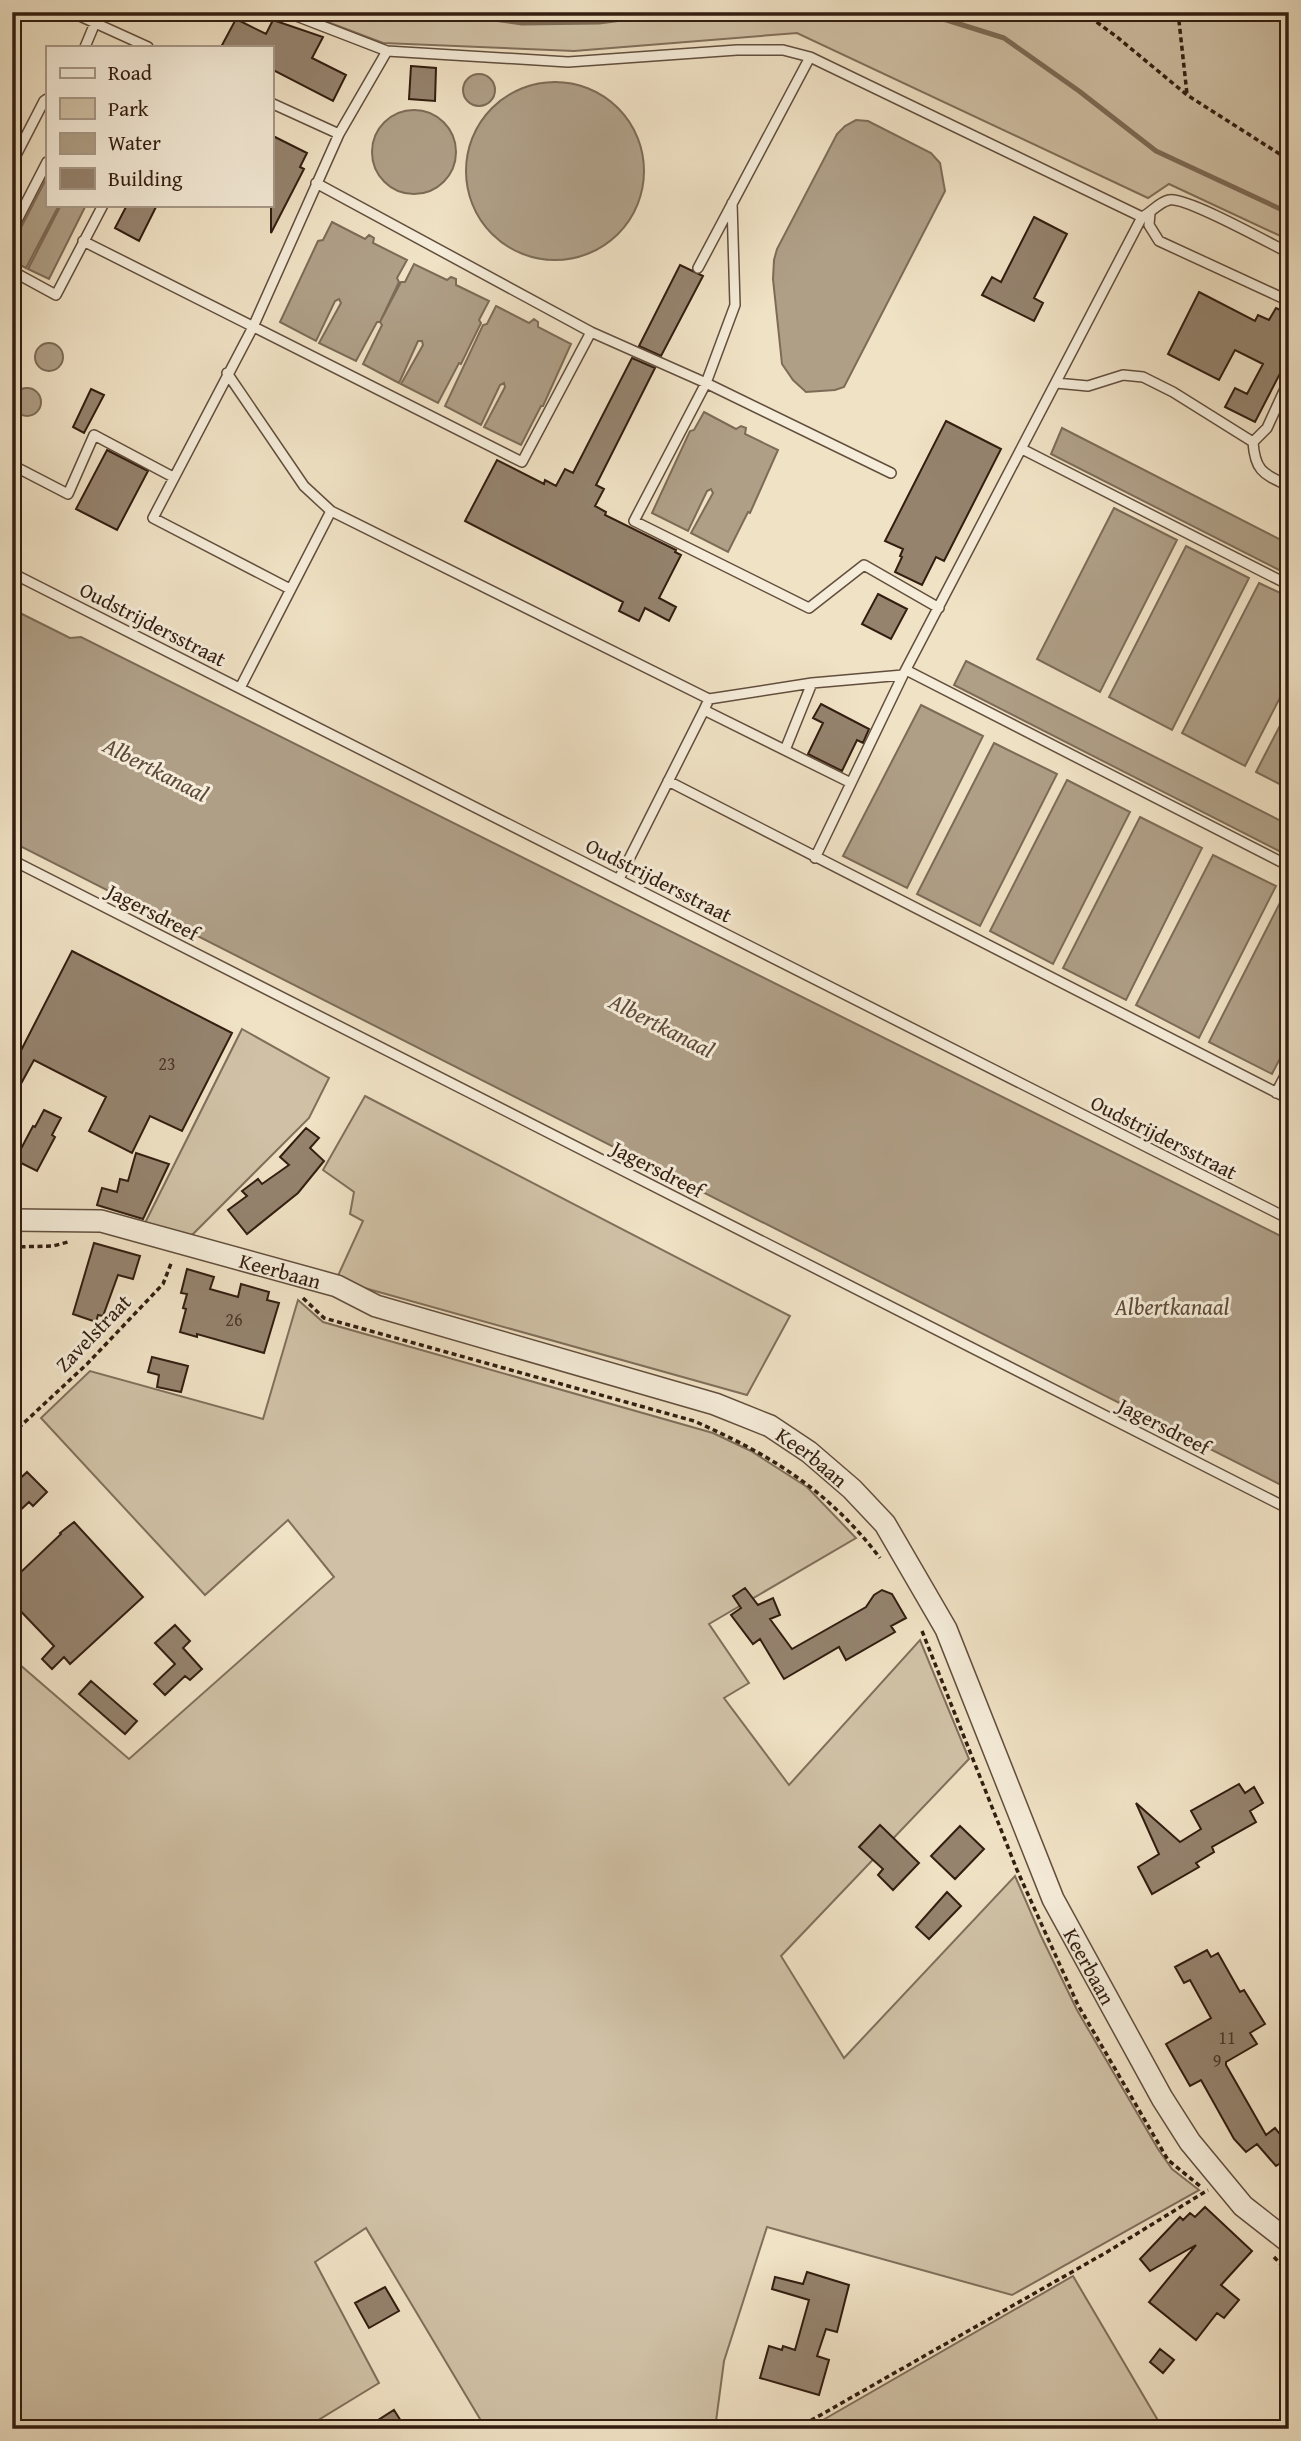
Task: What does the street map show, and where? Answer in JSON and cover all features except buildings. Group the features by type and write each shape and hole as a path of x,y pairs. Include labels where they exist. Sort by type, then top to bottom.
{"street":[{"name":"Keerbaan","path":"12,1220 102,1221 337,1286 376,1306 715,1404 770,1426 809,1452 852,1489 885,1524 946,1629 1053,1899 1162,2098 1190,2142 1214,2191 1243,2206 1289,2242"}],"lane":[{"path":"72,12 146,46"},
{"path":"286,12 387,51 568,62 737,50 783,50 810,57 1146,215 1159,241 1289,301"},
{"path":"85,46 95,23"},
{"path":"290,589 153,518 253,327 340,134 387,51"},
{"path":"698,268 810,57"},
{"path":"12,163 46,100"},
{"path":"273,104 340,134"},
{"path":"12,230 46,164"},
{"path":"316,183 591,332 706,383 891,473"},
{"path":"815,858 849,782 905,672 1146,215 1161,203 1170,199 1176,200 1289,253"},
{"path":"732,203 735,305 706,383 634,521 809,608 864,565 939,608"},
{"path":"12,271 57,295 102,206"},
{"path":"83,241 522,462 591,332"},
{"path":"228,373 304,486 331,511 709,698 905,672 1289,866"},
{"path":"1056,383 1088,386 1123,375 1143,377 1173,392 1253,442"},
{"path":"1289,380 1267,428 1253,442 1254,460 1264,474 1289,486"},
{"path":"12,465 68,494 94,435 173,477"},
{"path":"1022,449 1289,585"},
{"path":"240,688 331,511"},
{"name":"Oudstrijdersstraat","path":"12,573 1289,1219"},
{"path":"785,750 812,683"},
{"path":"619,879 709,698"},
{"path":"704,710 849,782"},
{"path":"668,781 1289,1099"},
{"name":"Jagersdreef","path":"12,860 1289,1509"},
{"path":"1276,1093 1289,1068"}],"path":[{"path":"1083,12 1187,95 1289,160"},
{"path":"1178,12 1187,95"},
{"path":"12,1247 53,1245 78,1239"},
{"name":"Zavelstraat","path":"12,1434 87,1364 163,1283 173,1259 161,1256"},
{"path":"297,1295 304,1298 324,1318 694,1421 743,1443 796,1475 825,1498 883,1562"},
{"path":"796,2429 1214,2191 1168,2160 1078,2006 1017,1870 919,1623"},
{"path":"1266,2249 1289,2273"}],"green space":[{"path":"301,12 1289,12 1289,240 1169,184 1148,198 797,33 574,51 383,43"},
{"path":"242,1029 329,1078 309,1118 190,1237 145,1223"},
{"path":"365,1096 790,1316 747,1395 336,1280 363,1221 350,1214 354,1192 323,1170"},
{"path":"298,1300 323,1322 713,1433 751,1451 807,1487 856,1538 709,1624 749,1683 724,1698 789,1785 920,1640 969,1759 781,1956 844,2058 1015,1876 1077,2010 1158,2149 1172,2169 1199,2190 1012,2295 767,2227 724,2361 715,2429 486,2429 366,2228 315,2262 379,2383 312,2424 314,2429 12,2429 12,1658 129,1759 334,1577 288,1520 205,1595 41,1418 90,1371 263,1419"},
{"path":"1073,2276 1163,2429 819,2429 816,2424"}],"water":[{"path":"479,74 490,79 495,90 490,101 479,106 468,101 463,90 468,79"},
{"path":"555,82 589,88 618,108 638,137 644,171 638,205 618,234 589,254 555,260 521,254 492,234 472,205 466,171 472,137 492,108 521,88"},
{"path":"414,110 430,113 444,122 453,136 456,152 453,168 444,182 430,191 414,194 398,191 384,182 375,168 372,152 375,136 384,122 398,113"},
{"path":"856,120 868,121 931,153 940,163 945,191 844,387 806,392 782,364 773,279 774,260 777,249 837,134"},
{"path":"46,179 46,206 58,206 26,268 12,260 12,245"},
{"path":"60,206 86,206 49,279 28,269"},
{"path":"332,222 365,239 369,235 374,238 373,243 407,260 380,322 377,322 356,361 319,343 341,303 339,299 335,301 316,341 280,322 318,241 323,240"},
{"path":"414,264 447,280 451,277 456,279 456,285 489,301 461,364 459,363 438,403 401,384 423,345 422,341 418,341 399,383 363,364 382,325 380,322 401,282 405,282"},
{"path":"496,306 529,323 534,319 538,322 538,327 571,344 543,406 521,445 484,427 505,387 504,383 500,385 481,425 445,406 483,325 487,324"},
{"path":"49,343 59,347 63,357 59,367 49,371 39,367 35,357 39,347"},
{"path":"27,388 37,392 41,402 37,412 27,416 17,412 13,402 17,392"},
{"path":"704,412 736,429 741,426 746,428 745,434 778,450 750,513 748,512 728,552 691,533 713,493 711,489 707,491 688,531 652,513 690,431 694,430"},
{"path":"1062,428 1289,544 1289,575 1051,454"},
{"path":"1114,508 1177,540 1100,692 1037,659"},
{"path":"1186,546 1249,578 1172,730 1109,697"},
{"path":"1259,583 1289,597 1289,680 1245,766 1182,733"},
{"name":"Albertkanaal","path":"12,609 70,638 81,637 1289,1240 1289,1489 12,842"},
{"path":"966,661 1289,825 1289,856 954,685"},
{"path":"921,705 983,736 907,888 843,856"},
{"path":"1289,708 1289,789 1256,772"},
{"path":"994,743 1057,774 980,926 917,894"},
{"path":"1067,780 1130,812 1053,964 990,931"},
{"path":"1140,817 1202,848 1126,1000 1063,968"},
{"path":"1213,855 1276,886 1199,1038 1136,1005"},
{"path":"1286,891 1289,893 1289,1041 1272,1074 1209,1042"}],"waterway":[{"path":"443,12 522,23 599,22 675,12"},
{"path":"921,12 1004,38 1079,91 1156,151 1289,213"}]}
